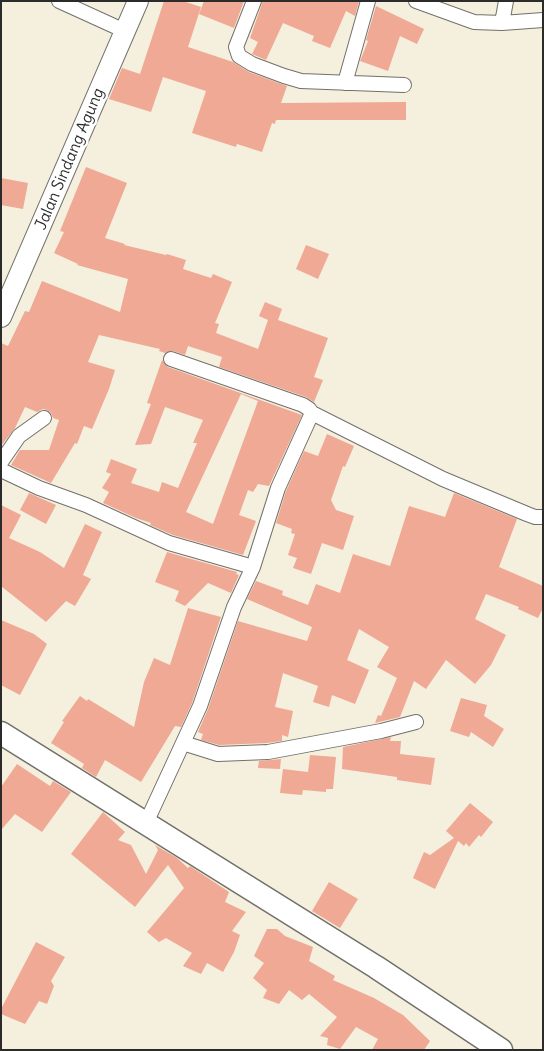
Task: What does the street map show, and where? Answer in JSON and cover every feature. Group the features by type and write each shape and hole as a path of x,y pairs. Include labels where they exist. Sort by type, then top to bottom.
{"main road":[{"name":"Jalan Sindang Agung","path":"1,317 138,1"},
{"path":"1,733 376,967 501,1050"}],"street":[{"path":"59,1 125,31"},
{"path":"254,1 236,47 239,56 252,64 301,81 404,84"},
{"path":"345,82 368,1"},
{"path":"416,1 474,22 502,24 543,20"},
{"path":"502,24 506,1"},
{"path":"171,359 303,405 312,413 442,479 527,514 543,517"},
{"path":"146,823 200,706 234,607 253,567 278,488 312,413"},
{"path":"1,462 19,436 44,418"},
{"path":"1,470 39,488 86,505 169,543 253,567"},
{"path":"183,743 218,754 268,752 382,732 416,722"}],"building":[{"path":"164,1 183,1 201,7 188,47 233,62 249,72 287,86 281,103 406,102 406,120 276,120 275,124 272,123 262,152 237,144 236,147 192,133 206,91 163,77 151,112 109,99 122,68 140,74"},
{"path":"204,1 244,1 234,28 199,14"},
{"path":"263,1 359,1 355,16 346,11 330,48 312,41 314,36 283,23 266,60 252,54 258,42 250,38"},
{"path":"376,6 424,29 417,44 400,36 388,71 360,61 368,41 366,40"},
{"path":"86,167 127,183 105,238 124,245 186,260 183,269 211,278 213,274 232,282 215,323 219,324 216,333 258,349 268,320 259,316 265,302 282,309 278,320 328,338 314,377 323,380 314,402 306,397 219,367 222,357 188,346 185,355 173,351 165,353 159,351 160,349 99,335 88,362 115,370 92,429 84,426 77,444 75,443 51,483 11,465 20,450 49,450 59,420 53,418 47,410 43,409 37,412 25,407 15,428 1,446 1,343 8,346 25,311 29,312 42,281 120,312 128,279 77,265 54,253 64,232 60,231"},
{"path":"1,178 28,183 23,209 1,205"},
{"path":"306,245 329,254 318,279 296,269"},
{"path":"162,360 168,367 302,415 269,486 258,484 253,492 248,490 239,515 256,521 243,555 173,535 150,525 151,523 103,503 109,492 102,488 111,474 106,472 111,459 137,469 131,483 159,492 162,482 178,488 197,443 193,443 203,420 165,407 151,444 135,445 151,404 147,403","holes":["241,394 258,401 213,524 186,512"]},
{"path":"327,434 354,446 345,467 343,466 331,500 336,510 354,516 343,550 322,543 311,574 293,568 297,558 288,555 295,534 291,533 292,529 276,523 286,491 304,451 318,456"},
{"path":"29,493 56,505 46,524 20,510"},
{"path":"454,493 517,519 499,567 543,586 543,608 538,618 518,609 519,607 486,594 475,619 506,635 491,665 475,684 446,660 426,689 414,681 400,717 375,723 378,715 381,716 397,678 377,667 389,647 359,629 347,660 369,670 355,704 332,695 329,707 313,702 318,686 283,673 275,707 293,711 288,737 282,735 282,741 267,743 219,745 201,740 203,734 198,732 208,709 238,621 307,641 312,627 247,599 256,581 283,591 282,595 308,605 316,584 340,593 353,554 390,566 409,506 445,517"},
{"path":"1,505 21,515 9,538 40,552 64,568 85,524 102,532 83,575 91,579 75,606 66,601 46,622 1,586"},
{"path":"167,552 237,572 236,574 239,575 231,593 208,583 185,606 175,601 179,591 155,582"},
{"path":"188,608 221,617 192,703 181,727 175,726 141,782 105,760 96,777 82,768 84,764 51,743 64,722 62,721 80,696 134,727 144,682 154,658 170,665"},
{"path":"1,620 34,634 47,644 20,695 1,685"},
{"path":"461,698 487,705 484,716 504,729 493,747 471,732 469,737 450,731"},
{"path":"391,737 390,741 401,741 400,754 435,758 431,785 397,780 397,777 342,769 343,747"},
{"path":"310,755 336,757 333,789 326,789 326,792 303,790 302,795 280,793 283,769 308,772"},
{"path":"281,759 280,769 258,768 259,761"},
{"path":"17,764 50,786 53,781 71,792 42,832 15,814 1,830 1,787"},
{"path":"470,803 493,822 481,837 479,835 469,847 466,843 464,846 458,841 435,889 413,878 424,852 430,855 454,838 446,831"},
{"path":"103,812 125,832 118,840 131,845 146,874 158,850 155,845 177,858 188,868 190,866 229,892 225,902 246,912 232,931 240,935 234,952 223,972 207,963 201,974 183,966 192,953 166,938 159,942 147,932 184,888 168,865 135,907 71,854"},
{"path":"329,882 358,899 340,928 312,911"},
{"path":"267,929 277,929 285,936 313,947 309,961 335,976 333,980 374,998 403,1015 430,1041 424,1050 372,1050 378,1039 356,1027 340,1049 327,1045 328,1038 320,1036 337,1017 309,994 302,1000 289,990 279,1004 263,998 267,990 253,978 264,963 254,956"},
{"path":"36,942 65,957 51,981 54,986 47,1004 39,1001 25,1024 1,1014 1,1009"}]}
